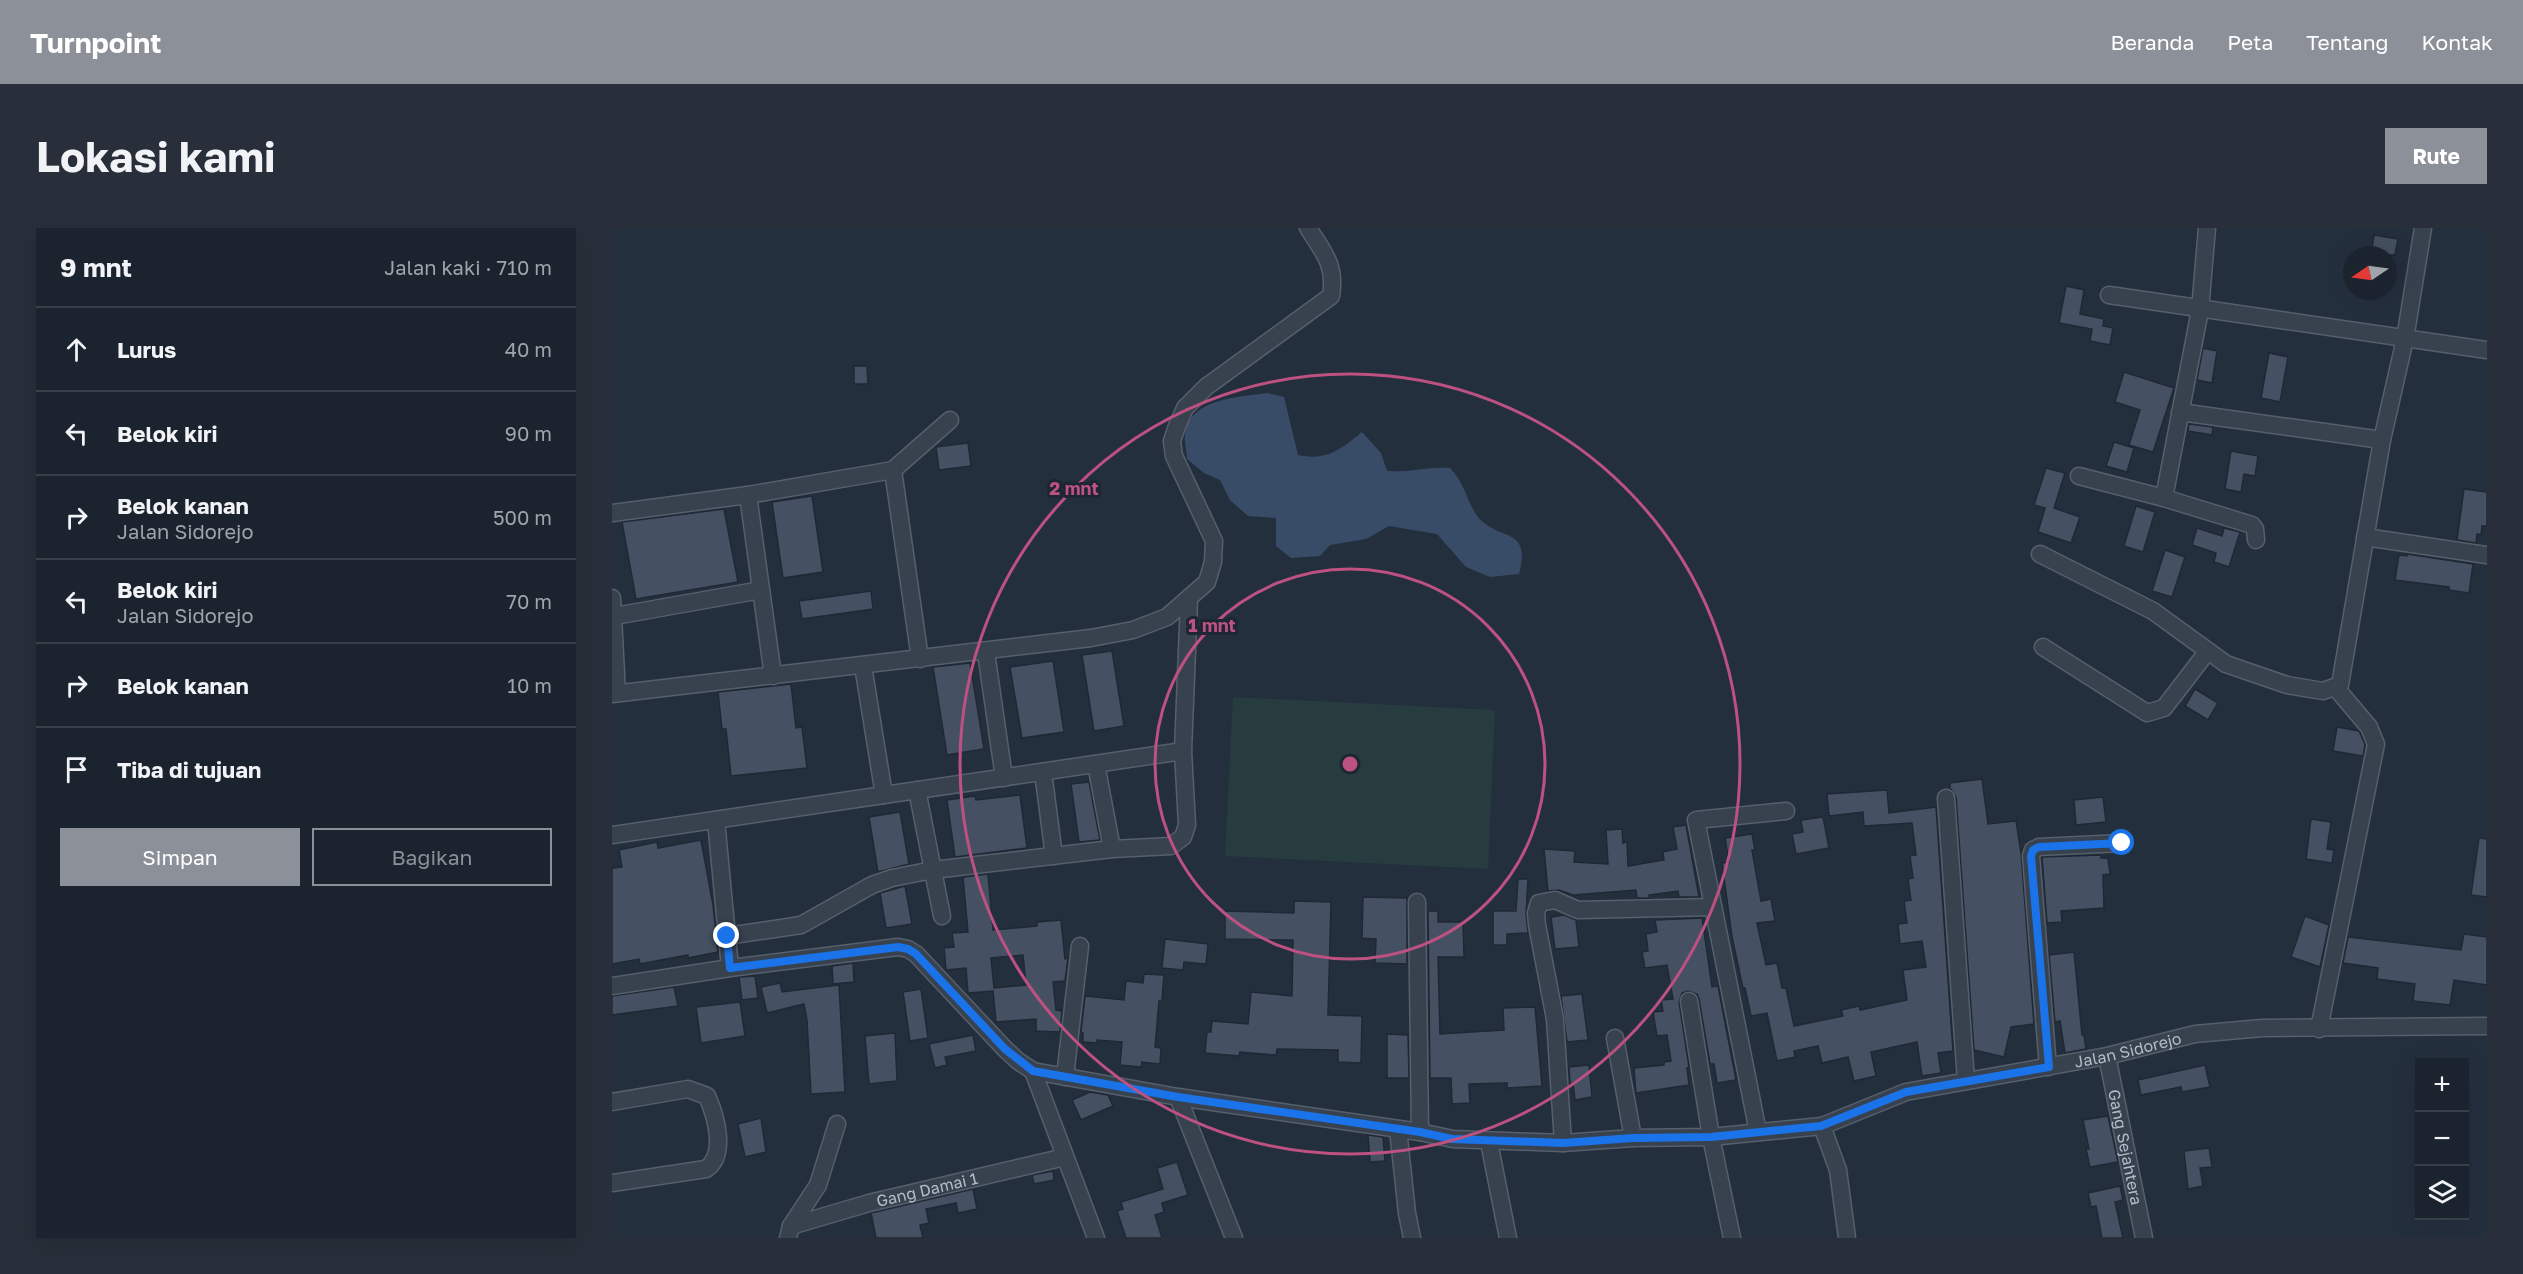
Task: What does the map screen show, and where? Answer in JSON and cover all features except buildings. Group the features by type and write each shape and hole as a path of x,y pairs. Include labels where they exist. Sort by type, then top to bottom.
{"street":[{"path":"612,598 615,616 615,694 1091,638 1133,630 1167,617 1207,582 1213,562 1214,541 1174,456 1172,441 1185,408 1206,387 1331,296 1334,279 1331,266 1308,228"},
{"path":"2164,498 2200,310 2207,228"},
{"path":"2040,554 2153,611 2226,664 2287,684 2323,691 2340,686 2382,440 2405,339 2423,228"},
{"path":"2109,295 2487,351"},
{"path":"2180,412 2382,440"},
{"path":"612,513 748,495 893,470 950,420"},
{"path":"893,470 920,659"},
{"path":"2079,476 2164,498 2252,525 2255,529 2256,540"},
{"path":"748,495 773,676"},
{"path":"2365,537 2487,555"},
{"path":"615,616 761,590"},
{"path":"727,936 801,925 872,885 892,878 933,870 1112,849 1171,846 1183,837 1187,825 1183,752 1189,600"},
{"path":"2043,647 2147,713 2164,708 2207,652"},
{"path":"986,652 1004,778"},
{"path":"863,666 884,795"},
{"path":"2319,1029 2376,744 2368,727 2336,688"},
{"path":"612,835 1183,752"},
{"path":"1096,764 1112,849"},
{"path":"1043,772 1054,856"},
{"path":"917,790 942,916"},
{"path":"1946,798 1966,1081"},
{"path":"1758,1132 1696,820 1786,811"},
{"path":"716,820 730,968"},
{"path":"2049,1067 2031,856 2033,850 2039,847 2122,843"},
{"path":"1563,1143 1555,1019 1537,925 1536,913 1539,903 1555,900 1578,910 1713,907"},
{"path":"1417,902 1420,1132"},
{"path":"1065,1077 1080,946"},
{"name":"Jalan Sidorejo","path":"612,986 730,968 898,947 916,954 1005,1049 1033,1071 1178,1097 1420,1132 1452,1139 1489,1142 1563,1143 1633,1138 1711,1137 1821,1126 1906,1092 2107,1056 2196,1034 2262,1028 2487,1026"},
{"path":"1689,1001 1711,1137 1732,1238"},
{"path":"1615,1038 1633,1138"},
{"name":"Gang Sejahtera","path":"2107,1056 2144,1238"},
{"path":"1033,1071 1096,1238"},
{"path":"612,1102 688,1089 707,1096 712,1109 718,1150 714,1164 706,1169 612,1183"},
{"path":"1178,1097 1234,1238"},
{"path":"790,1232 818,1185 837,1124"},
{"path":"1821,1126 1838,1170 1847,1238"},
{"path":"1398,1129 1412,1238"},
{"path":"1489,1142 1508,1238"},
{"name":"Gang Damai 1","path":"790,1232 869,1203 1065,1157"}],"green space":[{"path":"1233,697 1495,710 1488,869 1225,856"}],"water":[{"path":"1267,393 1284,397 1298,455 1317,456 1333,453 1362,432 1381,453 1387,471 1450,468 1459,480 1478,517 1486,525 1517,541 1521,548 1522,559 1519,574 1490,577 1466,567 1437,534 1389,526 1366,539 1330,545 1320,556 1291,558 1276,546 1276,518 1248,516 1230,500 1220,480 1204,473 1187,459 1185,435 1188,423 1195,413 1230,398"}],"route":[{"path":"727,936 730,968 898,947 908,949 916,954 1017,1061 1033,1071 1178,1097 1420,1132 1452,1139 1563,1143 1633,1138 1711,1137 1821,1126 1906,1092 2049,1067 2031,856 2033,850 2039,847 2122,843"}]}
